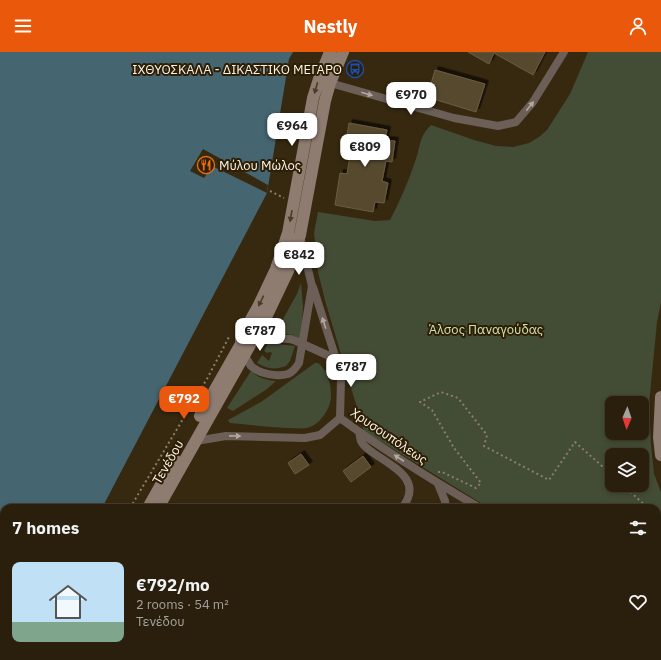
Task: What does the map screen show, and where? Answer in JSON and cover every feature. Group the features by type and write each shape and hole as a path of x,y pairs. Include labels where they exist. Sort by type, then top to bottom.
{"main road":[{"name":"Τενέδου","path":"150,504 239,343 261,301 282,253 288,233 313,98 330,52"},
{"name":"Τενέδου","path":"160,504 196,441 239,343 255,337 288,271 300,235 325,101 330,83 343,52"},
{"path":"661,397 659,437 661,455"}],"street":[{"path":"330,83 454,118 498,126 516,122 533,102 564,52"},
{"name":"Χρυσουπόλεως","path":"300,235 312,286 341,380 340,418 438,484 473,504"},
{"path":"312,286 302,344 299,363 295,370 288,374 272,375 257,370 252,366 239,343 255,337 290,339 302,344 336,360"},
{"path":"196,441 226,436 305,438 320,435 340,418"},
{"path":"359,432 361,442 402,474 409,483 411,490 409,499 405,504"},
{"path":"438,484 446,504"}],"path":[{"path":"270,191 284,198 282,205"},
{"path":"132,504 204,384 239,343"},
{"path":"436,473 442,472 476,488 481,483 454,448 432,410 420,402 441,392 458,398 463,404 487,435 484,446 549,480 575,442 605,469"},
{"path":"631,492 644,504"}],"green space":[{"name":"Άλσος Παναγούδας","path":"588,52 661,52 661,302 657,322 649,404 654,474 661,492 661,504 483,504 364,431 326,304 318,272 314,233 318,212 375,221 390,220 410,175 422,137 431,125 496,146 513,147 529,143 547,130 570,94"},
{"path":"301,283 303,307 301,339 288,334 275,333 297,294"},
{"path":"268,343 295,346 290,361 286,366 271,368 264,367 257,363 262,355 269,361 272,353 267,353 264,351"},
{"path":"315,363 318,363 327,374 330,382 331,401 324,415 312,426 300,428 230,423 228,420 261,402"},
{"path":"251,371 262,378 276,381 267,389 233,411 227,408"}],"water":[{"path":"0,52 293,52 289,59 267,193 104,504 0,504"}],"pier":[{"path":"203,149 268,185 267,193 212,166 204,178 190,171"}],"building":[{"path":"468,52 545,52 533,75 494,53 489,64"},
{"path":"435,70 485,84 476,112 427,97"},
{"path":"349,123 387,130 385,140 395,141 392,162 386,161 382,181 388,183 384,203 375,202 373,212 335,205 340,173 347,174 350,155 344,154"},
{"path":"301,454 309,465 295,474 288,463"},
{"path":"363,456 371,467 351,482 343,471"}],"place":[{"name":"ΙΧΘΥΟΣΚΑΛΑ - ΔΙΚΑΣΤΙΚΟ ΜΕΓΑΡΟ","path":"355,69"},
{"name":"Μύλου Μώλος","path":"206,165"}]}
